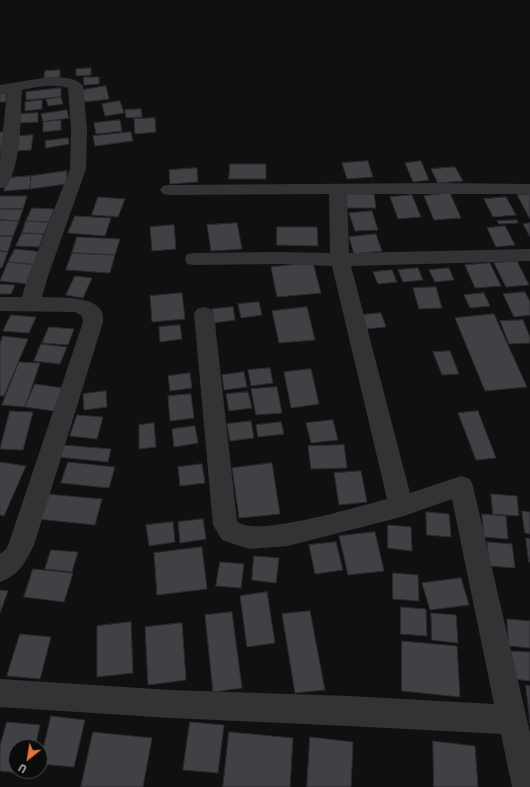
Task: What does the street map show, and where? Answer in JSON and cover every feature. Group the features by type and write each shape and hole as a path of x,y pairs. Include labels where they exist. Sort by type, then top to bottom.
{"street":[{"path":"0,183 8,163 7,89 52,82 70,83 75,86 79,129 78,169 37,279 30,305"},
{"path":"338,189 340,260 401,506"},
{"path":"169,190 530,189"},
{"path":"194,259 279,258 340,260 530,255"},
{"path":"0,570 15,557 21,545 93,322 92,313 85,308 75,305 30,305 2,309"},
{"path":"204,314 225,525 232,532 249,538 288,535 401,506 461,486 527,787"},
{"path":"0,693 171,704 349,711 512,720"}],"building":[{"path":"91,68 91,75 76,76 76,69"},
{"path":"60,70 60,77 44,78 45,71"},
{"path":"84,77 99,77 99,84 84,85"},
{"path":"106,86 109,99 84,102 82,90"},
{"path":"61,88 61,97 26,100 26,92"},
{"path":"6,93 6,102 0,102 0,94"},
{"path":"61,97 63,104 48,106 46,99"},
{"path":"42,100 42,109 25,111 25,102"},
{"path":"120,101 124,113 105,116 102,104"},
{"path":"141,109 142,117 126,118 125,110"},
{"path":"67,110 69,118 43,122 41,114"},
{"path":"38,113 38,122 20,123 20,114"},
{"path":"155,118 156,132 135,134 134,119"},
{"path":"61,120 61,130 43,132 43,122"},
{"path":"120,120 122,131 96,134 94,123"},
{"path":"0,132 5,132 0,154"},
{"path":"131,132 133,141 95,146 93,136"},
{"path":"33,135 31,150 16,151 18,136"},
{"path":"68,138 69,144 46,148 45,141"},
{"path":"368,161 373,177 347,179 342,163"},
{"path":"421,161 429,180 413,182 405,163"},
{"path":"230,164 266,164 266,179 229,179"},
{"path":"455,167 463,181 438,183 431,169"},
{"path":"197,168 198,182 170,184 169,170"},
{"path":"67,171 66,184 30,189 31,176"},
{"path":"31,176 30,189 4,191 6,178"},
{"path":"450,193 461,218 434,220 424,196"},
{"path":"345,194 374,194 376,208 347,208"},
{"path":"530,194 530,219 517,195"},
{"path":"412,195 421,217 398,219 390,197"},
{"path":"0,196 27,196 23,209 0,209"},
{"path":"98,197 125,199 118,217 92,215"},
{"path":"506,197 516,215 493,217 484,199"},
{"path":"32,208 54,209 49,222 26,221"},
{"path":"0,209 23,209 19,221 0,220"},
{"path":"372,211 378,230 355,231 349,213"},
{"path":"75,216 111,218 105,236 68,233"},
{"path":"0,220 19,221 13,236 0,236"},
{"path":"517,220 518,223 499,224 497,221"},
{"path":"26,221 49,222 44,234 22,233"},
{"path":"237,223 242,249 211,251 207,225"},
{"path":"530,223 530,237 523,224"},
{"path":"174,225 176,249 152,251 150,227"},
{"path":"505,226 515,245 496,247 487,228"},
{"path":"277,227 317,227 318,246 277,245"},
{"path":"22,233 44,234 39,247 16,246"},
{"path":"376,234 382,251 354,254 349,237"},
{"path":"0,236 13,236 8,252 0,251"},
{"path":"77,237 120,239 115,255 72,253"},
{"path":"15,249 44,252 38,265 8,262"},
{"path":"0,251 8,252 2,268 0,268"},
{"path":"72,253 115,255 110,273 66,270"},
{"path":"517,261 529,285 506,287 494,263"},
{"path":"8,262 38,265 29,284 0,281"},
{"path":"313,263 321,293 277,297 271,267"},
{"path":"490,263 501,286 475,288 465,265"},
{"path":"418,268 423,280 403,282 398,270"},
{"path":"449,268 454,280 435,282 429,270"},
{"path":"392,270 397,282 378,284 373,272"},
{"path":"75,276 92,278 83,298 66,295"},
{"path":"0,284 15,285 11,294 0,294"},
{"path":"436,287 442,308 419,309 413,288"},
{"path":"525,292 530,302 530,315 514,317 503,294"},
{"path":"182,293 185,319 152,322 150,296"},
{"path":"484,293 490,306 470,308 464,295"},
{"path":"259,302 262,315 241,318 238,304"},
{"path":"233,307 235,320 214,323 212,309"},
{"path":"307,307 315,340 279,343 272,311"},
{"path":"381,313 386,327 365,329 361,315"},
{"path":"494,314 527,387 485,391 455,318"},
{"path":"11,315 36,317 29,333 3,331"},
{"path":"523,320 530,337 530,343 509,344 500,321"},
{"path":"180,325 182,339 160,342 159,327"},
{"path":"49,327 74,329 68,345 42,343"},
{"path":"3,336 28,339 4,396 0,396 0,343"},
{"path":"41,344 67,347 60,364 34,361"},
{"path":"450,351 459,374 442,375 433,352"},
{"path":"19,362 40,363 25,407 2,405"},
{"path":"270,368 273,383 251,386 248,370"},
{"path":"311,369 319,404 291,408 284,372"},
{"path":"244,372 247,387 224,390 222,375"},
{"path":"190,373 192,388 170,391 168,376"},
{"path":"35,384 63,388 54,411 25,407"},
{"path":"277,387 282,413 256,415 251,389"},
{"path":"106,391 107,407 84,410 83,394"},
{"path":"248,392 252,408 229,411 226,394"},
{"path":"191,394 194,418 170,421 168,396"},
{"path":"10,411 33,412 23,450 0,449"},
{"path":"478,411 496,458 476,460 458,413"},
{"path":"77,415 103,417 97,439 70,436"},
{"path":"333,420 338,440 311,443 306,423"},
{"path":"251,421 254,438 230,441 227,424"},
{"path":"281,422 284,434 258,437 256,425"},
{"path":"154,423 156,447 139,449 139,425"},
{"path":"195,426 198,443 174,447 172,429"},
{"path":"62,445 111,449 108,462 57,457"},
{"path":"344,445 347,468 311,469 308,446"},
{"path":"0,462 26,466 4,516 0,515"},
{"path":"68,462 115,467 109,488 61,483"},
{"path":"272,463 280,514 239,518 232,468"},
{"path":"202,464 205,483 180,486 178,467"},
{"path":"361,471 367,502 339,505 334,473"},
{"path":"46,494 102,499 95,525 38,519"},
{"path":"491,494 517,496 519,516 493,514"},
{"path":"522,511 530,512 530,534 525,533"},
{"path":"426,512 449,514 451,537 427,535"},
{"path":"482,514 506,516 508,539 484,537"},
{"path":"203,519 206,539 180,543 178,522"},
{"path":"173,522 175,542 149,546 146,525"},
{"path":"388,525 411,527 412,551 388,548"},
{"path":"375,532 384,571 348,575 339,536"},
{"path":"526,538 530,539 530,562 529,562"},
{"path":"336,542 343,570 315,574 309,545"},
{"path":"487,542 512,544 515,568 490,566"},
{"path":"202,547 207,589 157,595 154,553"},
{"path":"51,550 78,552 72,572 45,569"},
{"path":"254,556 279,558 276,583 252,580"},
{"path":"220,562 244,564 241,588 216,586"},
{"path":"33,569 73,573 64,602 24,597"},
{"path":"393,573 418,575 419,601 393,599"},
{"path":"461,578 469,605 430,610 422,583"},
{"path":"0,590 8,591 0,613"},
{"path":"267,592 275,643 247,647 240,596"},
{"path":"401,607 426,609 427,636 401,634"},
{"path":"310,611 325,690 295,693 282,614"},
{"path":"232,612 242,688 213,692 205,615"},
{"path":"431,613 456,615 458,643 432,640"},
{"path":"507,619 530,621 530,648 509,646"},
{"path":"131,622 133,673 97,677 97,626"},
{"path":"182,623 186,680 148,685 145,627"},
{"path":"20,634 51,637 40,679 7,676"},
{"path":"402,641 457,646 460,697 402,691"},
{"path":"511,651 530,652 530,681 514,679"},
{"path":"526,685 530,686 530,723"},
{"path":"51,716 85,720 74,767 48,765 48,739 46,739"},
{"path":"7,722 40,725 37,739 8,739 8,772 0,771 0,746"},
{"path":"190,722 224,725 218,773 183,770"},
{"path":"93,732 152,738 143,787 81,787"},
{"path":"229,732 293,738 290,787 223,787"},
{"path":"310,737 353,742 351,787 307,787"},
{"path":"433,741 475,746 478,787 434,787"}]}
